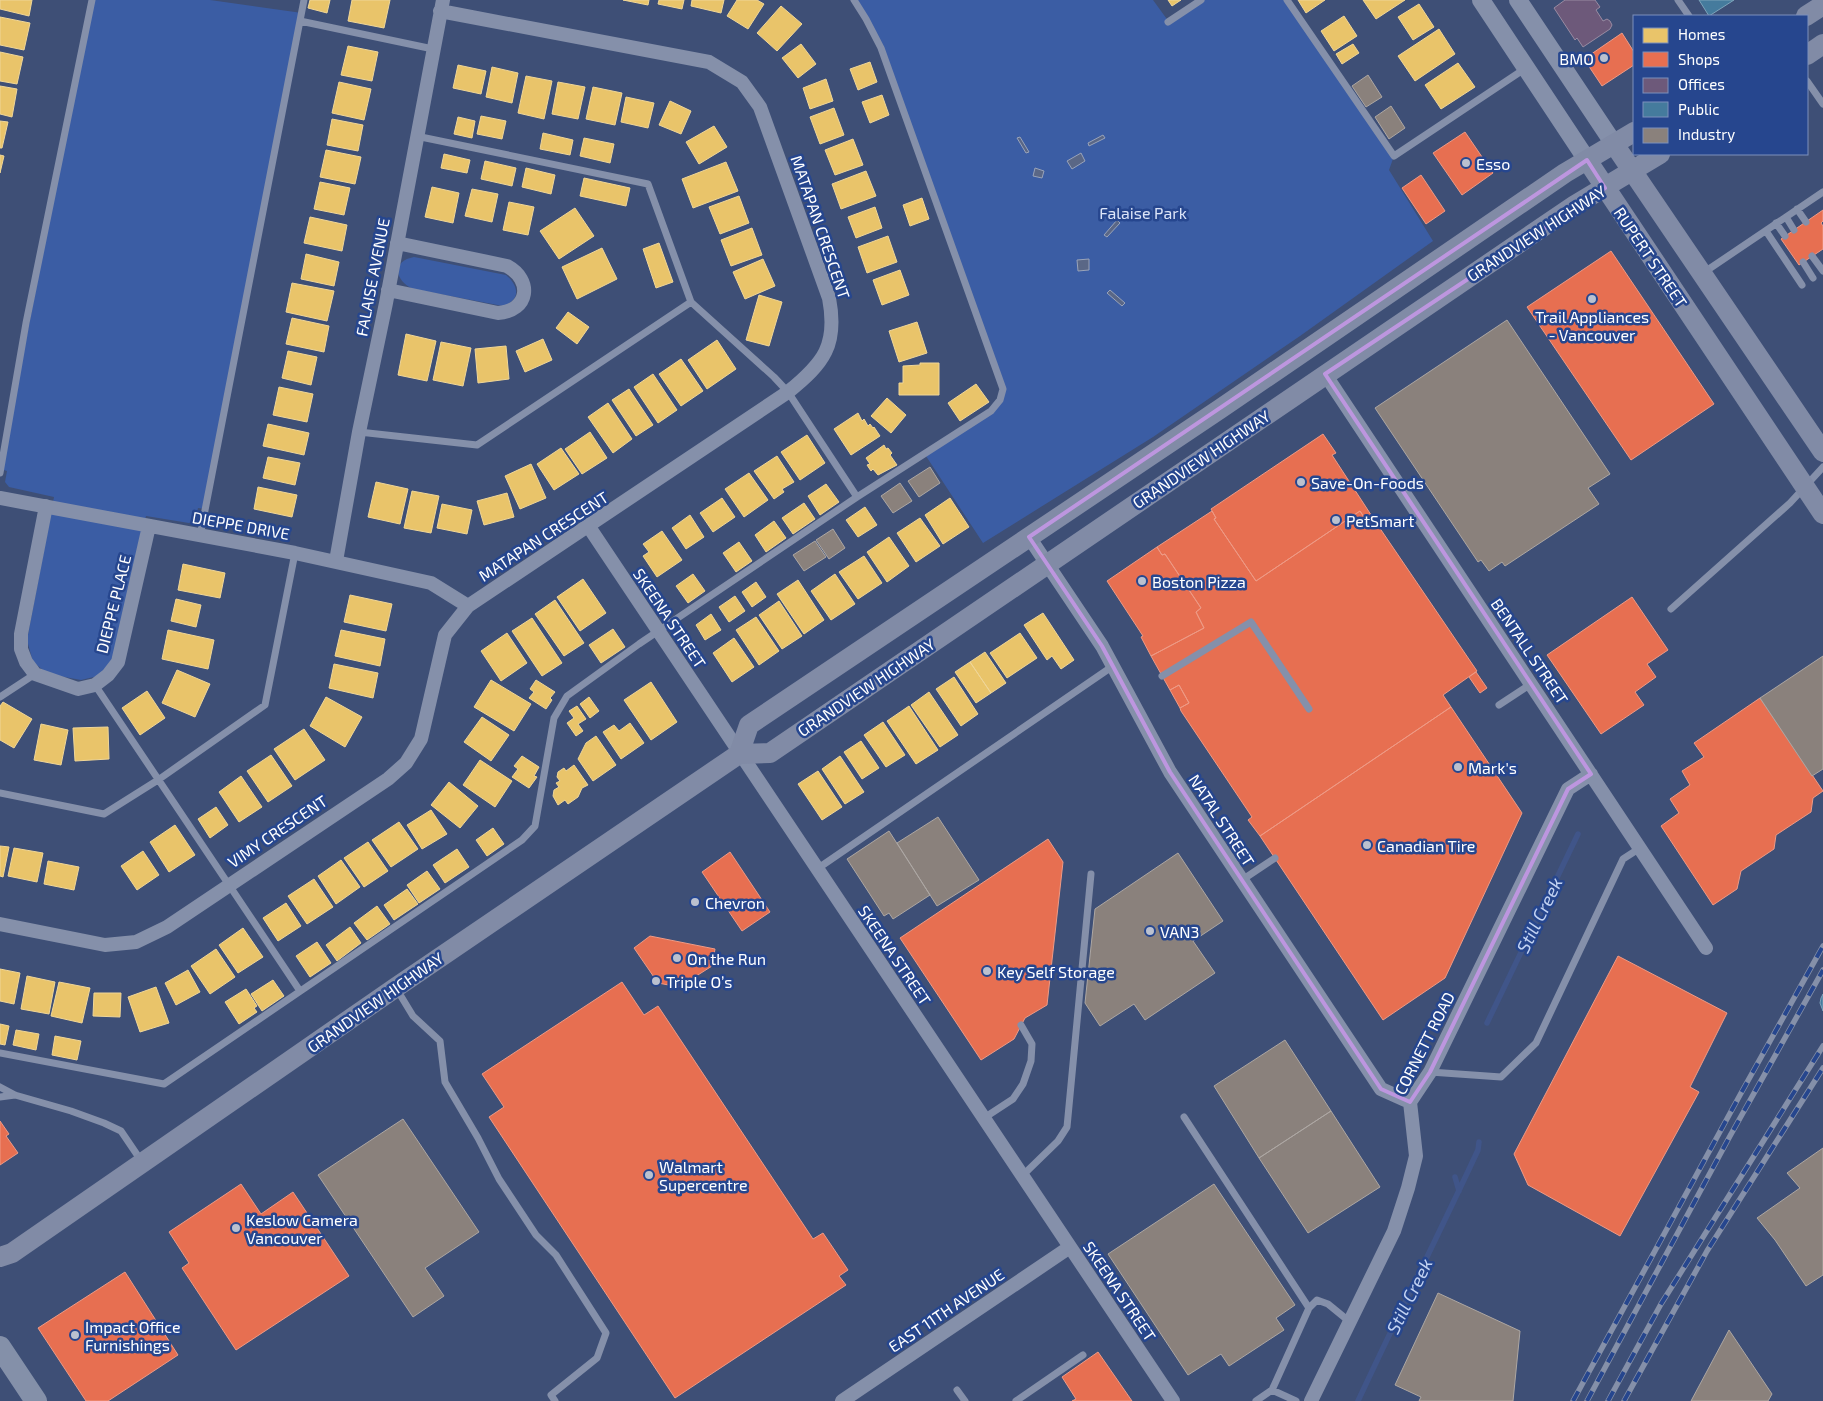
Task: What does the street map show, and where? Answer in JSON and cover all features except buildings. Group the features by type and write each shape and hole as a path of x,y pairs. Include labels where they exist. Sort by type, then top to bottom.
{"main road":[{"path":"1808,15 1823,5"},
{"path":"1808,54 1823,44"},
{"name":"GRANDVIEW HIGHWAY","path":"739,754 749,725 1220,409 1566,173 1633,133"},
{"name":"RUPERT STREET","path":"1614,144 1823,452"},
{"name":"GRANDVIEW HIGHWAY","path":"0,1270 6,1255 739,754 770,753 1575,205 1658,155"},
{"name":"RUPERT STREET","path":"1588,160 1823,514"},
{"path":"0,1347 36,1401"}],"street":[{"name":"RUPERT STREET","path":"1481,0 1588,160"},
{"name":"RUPERT STREET","path":"1518,0 1614,144"},
{"name":"FALAISE AVENUE","path":"336,561 358,432 388,290 442,5"},
{"name":"MATAPAN CRESCENT","path":"442,5 709,62 742,82 760,107 829,298 833,317 831,340 823,357 805,379 588,527 468,606"},
{"path":"388,290 498,313 514,309 524,296 524,286 521,277 515,270 507,266 396,243"},
{"name":"BENTALL STREET","path":"1325,374 1706,948"},
{"name":"DIEPPE DRIVE","path":"0,498 336,561 431,583 468,606"},
{"path":"46,506 21,634 21,649 26,662 34,674 78,689 94,685"},
{"name":"DIEPPE PLACE","path":"94,685 108,675 118,662 149,526"},
{"name":"SKEENA STREET","path":"588,527 1173,1401"},
{"name":"NATAL STREET","path":"1029,537 1102,646 1170,772 1381,1089 1410,1102"},
{"name":"VIMY CRESCENT","path":"0,924 106,945 136,942 167,927 388,779 406,763 421,739 444,635 468,606"},
{"name":"CORNETT ROAD","path":"1311,1401 1394,1231 1416,1156 1410,1102 1430,1072 1568,789 1591,774"},
{"name":"EAST 11TH AVENUE","path":"842,1401 1070,1247"}],"lane":[{"path":"0,473 26,323 92,0"},
{"path":"200,536 304,0"},
{"path":"0,1053 164,1084 522,840 535,826 554,718 568,696 658,631 857,497 991,411 1000,400 1004,389 881,48 854,0"},
{"path":"1168,22 1201,0"},
{"path":"1287,0 1394,156 1527,68"},
{"path":"1678,0 1688,15"},
{"path":"300,21 433,49"},
{"path":"1808,82 1823,104"},
{"path":"416,136 648,184 691,302 788,392 857,497"},
{"path":"1703,274 1823,192"},
{"path":"1798,209 1806,222"},
{"path":"1786,217 1794,230"},
{"path":"1776,223 1785,236"},
{"path":"1766,230 1802,285"},
{"path":"1812,256 1823,271"},
{"path":"1802,262 1813,278"},
{"path":"358,432 477,445 691,302"},
{"path":"1671,609 1790,503 1823,467"},
{"path":"0,793 104,814 158,780 266,705 295,553"},
{"path":"1162,676 1251,622 1309,709"},
{"path":"817,870 1113,666"},
{"path":"0,697 34,674"},
{"path":"1498,705 1531,684"},
{"path":"94,685 300,991"},
{"path":"1430,1072 1500,1077 1536,1042 1623,859 1640,848"},
{"path":"1241,880 1275,858"},
{"path":"1022,1176 1058,1141 1068,1127 1091,874"},
{"path":"396,988 413,1016 440,1041 445,1082 478,1138 499,1179 536,1234 556,1256 606,1333 597,1358 552,1395 555,1401"},
{"path":"983,1118 1013,1099 1023,1084 1032,1061 1032,1044 1022,1025"},
{"path":"0,1087 15,1095 70,1111 121,1131 142,1162"},
{"path":"0,1097 15,1095"},
{"path":"1184,1117 1309,1308"},
{"path":"1256,1401 1272,1390 1309,1308 1317,1300 1328,1304 1350,1322"},
{"path":"1016,1401 1083,1355"},
{"path":"957,1390 965,1401"},
{"path":"1272,1390 1296,1401"}],"highlighted area":[{"path":"1587,160 1605,188 1325,374 1591,774 1568,789 1430,1072 1410,1102 1381,1089 1170,772 1102,646 1029,537"}],"green space":[{"path":"92,0 210,0 302,13 206,509 198,508 195,520 189,523 146,516 115,660 98,676 81,680 48,674 33,662 27,640 54,497 9,487 5,482 7,471 1,469"},
{"name":"Falaise Park","path":"854,0 1153,0 1169,22 1201,0 1287,0 1394,156 1389,170 1433,241 1300,336 1153,437 983,543 924,453 991,411 1003,389 881,48"},
{"path":"414,257 506,275 516,288 515,296 513,300 503,306 413,289 402,281 398,271 402,262"}],"waterway":[{"name":"Still Creek","path":"1487,1023 1578,834"},
{"name":"Still Creek","path":"1358,1401 1478,1150 1479,1142"},
{"name":"Still Creek","path":"1455,1177 1459,1191"}],"railway":[{"path":"1573,1401 1823,946"},
{"path":"1587,1401 1730,1136 1823,970"},
{"path":"1608,1401 1661,1304 1823,1046"},
{"path":"1624,1401 1707,1251 1823,1068"}],"place":[{"name":"BMO","path":"1604,58"},
{"name":"Esso","path":"1466,163"},
{"name":"Trail Appliances - Vancouver","path":"1592,299"},
{"name":"Save-On-Foods","path":"1301,482"},
{"name":"PetSmart","path":"1336,520"},
{"name":"Boston Pizza","path":"1142,581"},
{"name":"Mark's","path":"1458,767"},
{"name":"Canadian Tire","path":"1367,845"},
{"name":"Chevron","path":"695,902"},
{"name":"VAN3","path":"1150,931"},
{"name":"On the Run","path":"677,958"},
{"name":"Key Self Storage","path":"987,971"},
{"name":"Triple O’s","path":"656,981"},
{"name":"Walmart Supercentre","path":"649,1175"},
{"name":"Keslow Camera Vancouver","path":"236,1228"},
{"name":"Impact Office Furnishings","path":"75,1335"}]}
